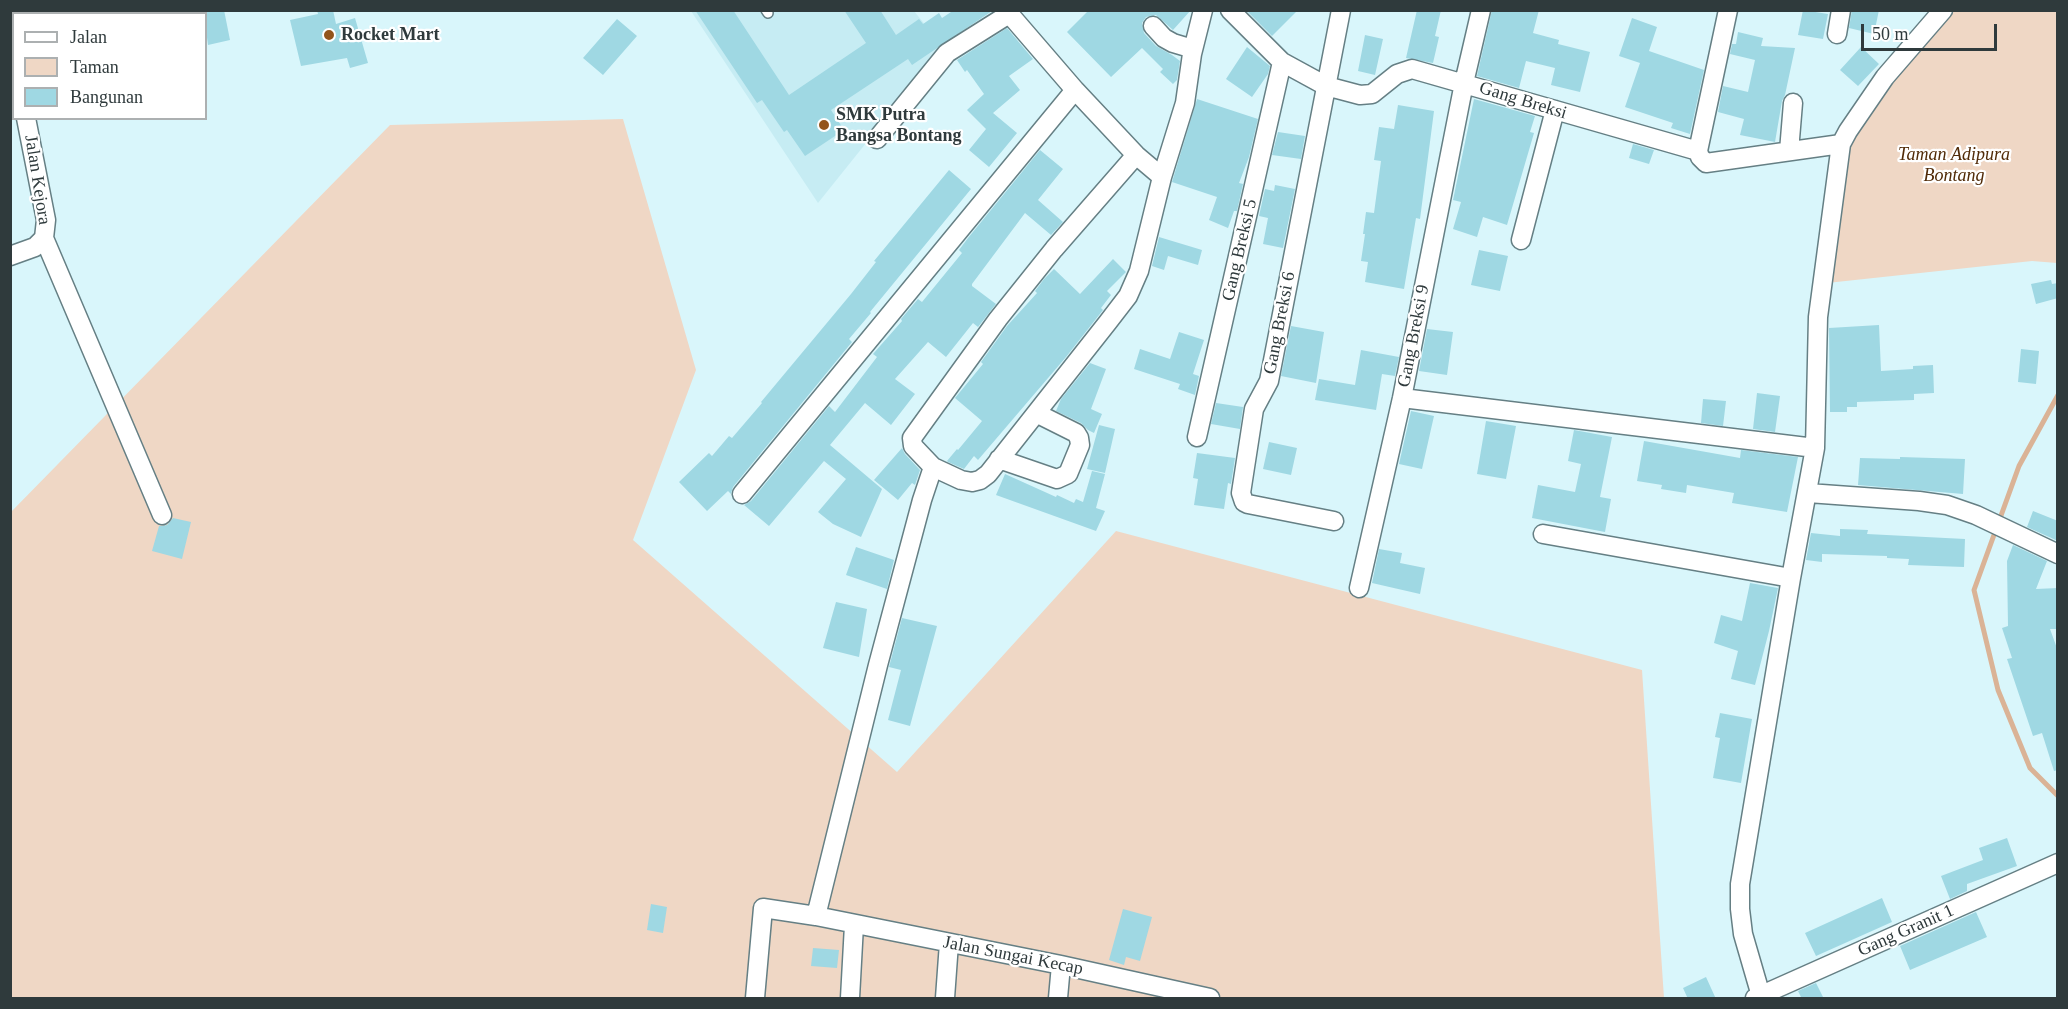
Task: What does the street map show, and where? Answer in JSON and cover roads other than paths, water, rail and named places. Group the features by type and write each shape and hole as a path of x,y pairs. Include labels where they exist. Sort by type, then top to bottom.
{"street":[{"path":"1136,155 1054,249 998,319 912,438 913,446 933,467 961,480 972,482 988,474 1128,297 1138,271 1162,177 1185,102 1193,49 1203,10"},
{"name":"Gang Breksi","path":"1230,10 1282,62 1326,86 1366,95 1377,91 1397,75 1412,69 1698,151 1702,160 1710,163 1841,144"},
{"name":"Gang Breksi 6","path":"1334,521 1248,504 1244,502 1241,493 1254,409 1269,381 1341,10"},
{"name":"Gang Breksi 9","path":"1359,588 1402,398 1464,83 1481,10"},
{"path":"1698,151 1728,10"},
{"path":"1837,34 1841,10"},
{"path":"1758,997 1743,934 1740,884 1815,448 1818,317 1841,144 1885,77 1943,10"},
{"path":"877,139 947,52 1008,12 1075,90 1136,155 1162,177"},
{"path":"1153,26 1164,38 1193,49"},
{"name":"Gang Breksi 5","path":"1197,437 1282,62"},
{"path":"742,494 1075,90"},
{"path":"1790,151 1793,103"},
{"path":"1521,240 1555,110"},
{"name":"Jalan Kejora","path":"10,256 35,247 44,238 46,220 24,120"},
{"path":"44,238 162,515"},
{"path":"1402,398 1815,448"},
{"path":"999,459 1057,480 1068,474 1080,445 1076,433 1036,412"},
{"path":"816,916 881,654 933,467"},
{"path":"1808,493 1947,505 1976,514 2058,554"},
{"path":"1543,534 1791,578"},
{"name":"Gang Granit 1","path":"1758,997 2058,863"},
{"name":"Jalan Sungai Kecap","path":"755,999 763,908 816,916 1061,965 1150,992 1210,999"},
{"path":"850,999 854,925"},
{"path":"945,999 949,943"},
{"path":"1058,999 1061,965"}],"waterway":[{"path":"2058,395 2019,466 1974,590 1998,690 2030,768 2058,796"}],"place":[{"name":"Rocket Mart","path":"329,35"},
{"name":"SMK Putra Bangsa Bontang","path":"824,125"}],"park label":[{"name":"Taman Adipura Bontang","path":"1954,165"}]}
